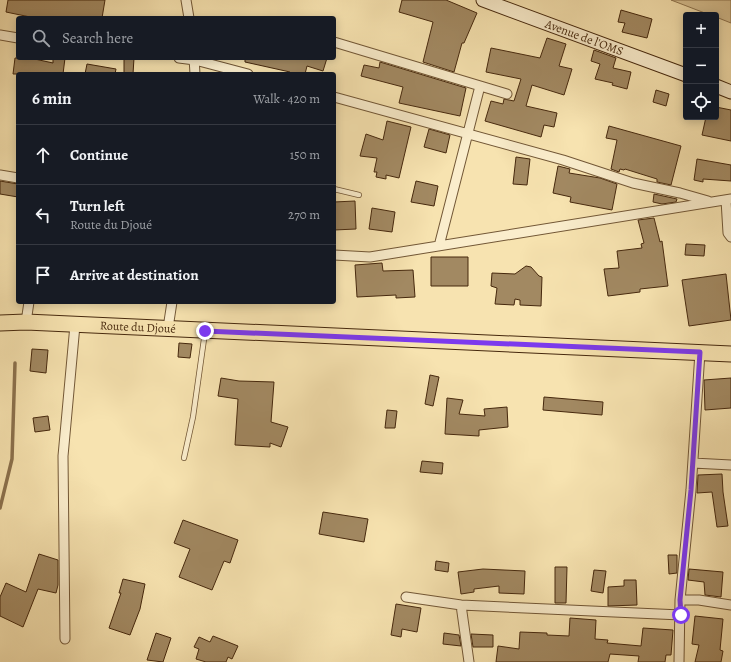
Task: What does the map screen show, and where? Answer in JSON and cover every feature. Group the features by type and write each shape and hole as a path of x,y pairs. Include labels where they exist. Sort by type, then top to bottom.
{"main road":[{"name":"Route du Djoué","path":"0,323 26,322 168,328 205,331 731,354"}],"street":[{"path":"186,0 189,16"},
{"name":"Avenue de l'OMS","path":"482,0 683,74"},
{"path":"0,36 16,38"},
{"path":"336,43 507,94"},
{"path":"194,60 195,72"},
{"path":"198,60 241,72"},
{"path":"439,246 480,86"},
{"path":"719,87 731,92"},
{"path":"336,98 467,132 563,160 633,183 680,193 711,202"},
{"path":"0,175 16,178"},
{"path":"336,255 370,257 728,200 728,233 731,237"},
{"path":"26,322 29,304"},
{"path":"168,328 172,304"},
{"path":"65,639 63,456 75,325"},
{"path":"679,662 681,615 680,600 693,462 700,352"},
{"path":"693,462 731,465"},
{"path":"406,598 461,605 681,615"},
{"path":"680,600 700,600 731,605"},
{"path":"461,605 469,662"}],"lane":[{"path":"336,189 359,195"},
{"path":"184,458 193,417 205,331"}],"shaded area":[{"path":"671,0 731,0 731,23 719,18 719,12 702,12"}],"building":[{"path":"8,0 105,0 102,16 25,16 6,12"},
{"path":"402,0 446,0 477,13 464,43 462,43 454,72 423,62 433,22 399,12"},
{"path":"621,10 652,19 647,38 622,32 625,23 618,22"},
{"path":"547,38 566,44 559,66 572,69 564,95 532,85 526,106 557,113 554,127 544,125 541,137 485,121 491,101 503,104 504,99 514,101 521,79 486,72 491,48 540,58"},
{"path":"594,50 616,58 613,68 631,72 627,89 612,85 613,83 595,79 600,64 591,61"},
{"path":"15,58 16,60 39,60 53,63 53,60 65,60 63,72 16,72 16,74 13,74"},
{"path":"124,60 134,60 133,72 124,72"},
{"path":"245,60 326,60 323,71 307,66 306,72 290,72 245,62"},
{"path":"380,62 466,88 460,116 399,103 403,87 361,76 364,65 379,68"},
{"path":"87,64 116,69 115,72 85,72"},
{"path":"656,90 669,94 666,106 653,102"},
{"path":"719,108 731,110 731,141 702,135 705,120 719,120"},
{"path":"387,121 411,127 399,178 386,175 386,179 376,177 377,172 374,172 377,158 360,156 366,134 383,140"},
{"path":"609,126 681,146 671,185 657,182 657,179 625,169 620,169 619,172 611,169 617,140 606,138"},
{"path":"429,129 450,135 446,153 424,147"},
{"path":"516,157 530,159 527,185 513,184"},
{"path":"697,159 731,165 731,181 703,179 703,182 694,180"},
{"path":"558,166 570,169 569,173 600,178 617,184 612,210 570,202 571,197 553,193"},
{"path":"0,181 16,184 16,197 0,194"},
{"path":"416,181 438,186 434,206 411,202"},
{"path":"654,194 677,199 676,202 662,204 653,202"},
{"path":"355,201 356,229 336,230 336,202"},
{"path":"372,208 395,212 392,232 369,229"},
{"path":"654,218 660,242 662,241 668,286 640,289 640,292 608,296 604,269 619,268 617,251 642,248 641,244 644,243 638,220"},
{"path":"686,244 705,245 704,256 685,255"},
{"path":"431,257 468,257 468,286 431,286"},
{"path":"382,263 383,271 413,270 415,297 396,298 396,295 357,297 355,265"},
{"path":"526,266 531,267 539,276 542,277 541,306 520,305 520,300 515,299 514,305 495,304 497,288 491,286 492,273 515,274"},
{"path":"726,274 731,320 689,326 682,280"},
{"path":"179,343 192,344 190,358 178,357"},
{"path":"32,349 48,350 46,373 30,371"},
{"path":"430,375 439,377 433,406 425,404"},
{"path":"221,378 239,381 274,382 271,422 288,427 281,447 270,443 270,447 235,445 238,399 218,396"},
{"path":"731,378 731,408 705,410 704,380"},
{"path":"544,397 603,402 602,415 543,410"},
{"path":"447,398 463,400 459,414 485,416 484,409 507,407 508,427 479,430 479,436 445,434"},
{"path":"387,410 397,411 395,428 385,428"},
{"path":"48,416 50,430 35,432 33,418"},
{"path":"422,461 443,463 442,474 420,472"},
{"path":"722,474 728,526 717,527 712,492 697,493 698,475"},
{"path":"323,512 368,519 364,542 319,534"},
{"path":"183,520 238,540 230,563 224,561 212,590 179,577 190,549 174,543"},
{"path":"39,554 58,560 58,585 56,593 38,589 23,627 0,616 0,597 6,583 26,592"},
{"path":"668,555 677,555 677,573 669,574"},
{"path":"436,561 449,563 448,572 435,570"},
{"path":"555,567 567,567 566,603 555,603"},
{"path":"483,569 525,571 524,594 499,593 499,586 474,589 474,592 461,594 458,572"},
{"path":"689,569 723,572 721,597 705,595 704,582 688,580"},
{"path":"594,570 606,571 603,593 591,591"},
{"path":"123,579 145,584 140,609 130,635 109,628 121,593 119,593"},
{"path":"624,580 636,580 637,605 608,606 608,587 624,586"},
{"path":"396,604 421,608 417,632 402,629 401,637 391,635"},
{"path":"695,616 723,619 720,650 723,651 721,662 695,662 699,645 692,644"},
{"path":"570,618 596,620 595,639 608,640 607,643 641,646 643,628 673,630 671,655 666,655 665,662 638,662 639,656 610,654 608,662 496,662 498,646 519,649 520,632 547,633 547,635 569,636"},
{"path":"156,633 171,638 163,662 147,660"},
{"path":"444,633 459,635 461,646 443,644"},
{"path":"471,634 493,635 493,647 473,647"},
{"path":"213,636 238,646 232,659 228,657 226,662 206,662 196,659 199,649 194,647 199,637 210,642"}],"waterway":[{"path":"0,508 12,459 15,363"}],"route":[{"path":"205,331 700,352 691,490 680,600 681,615"}]}
